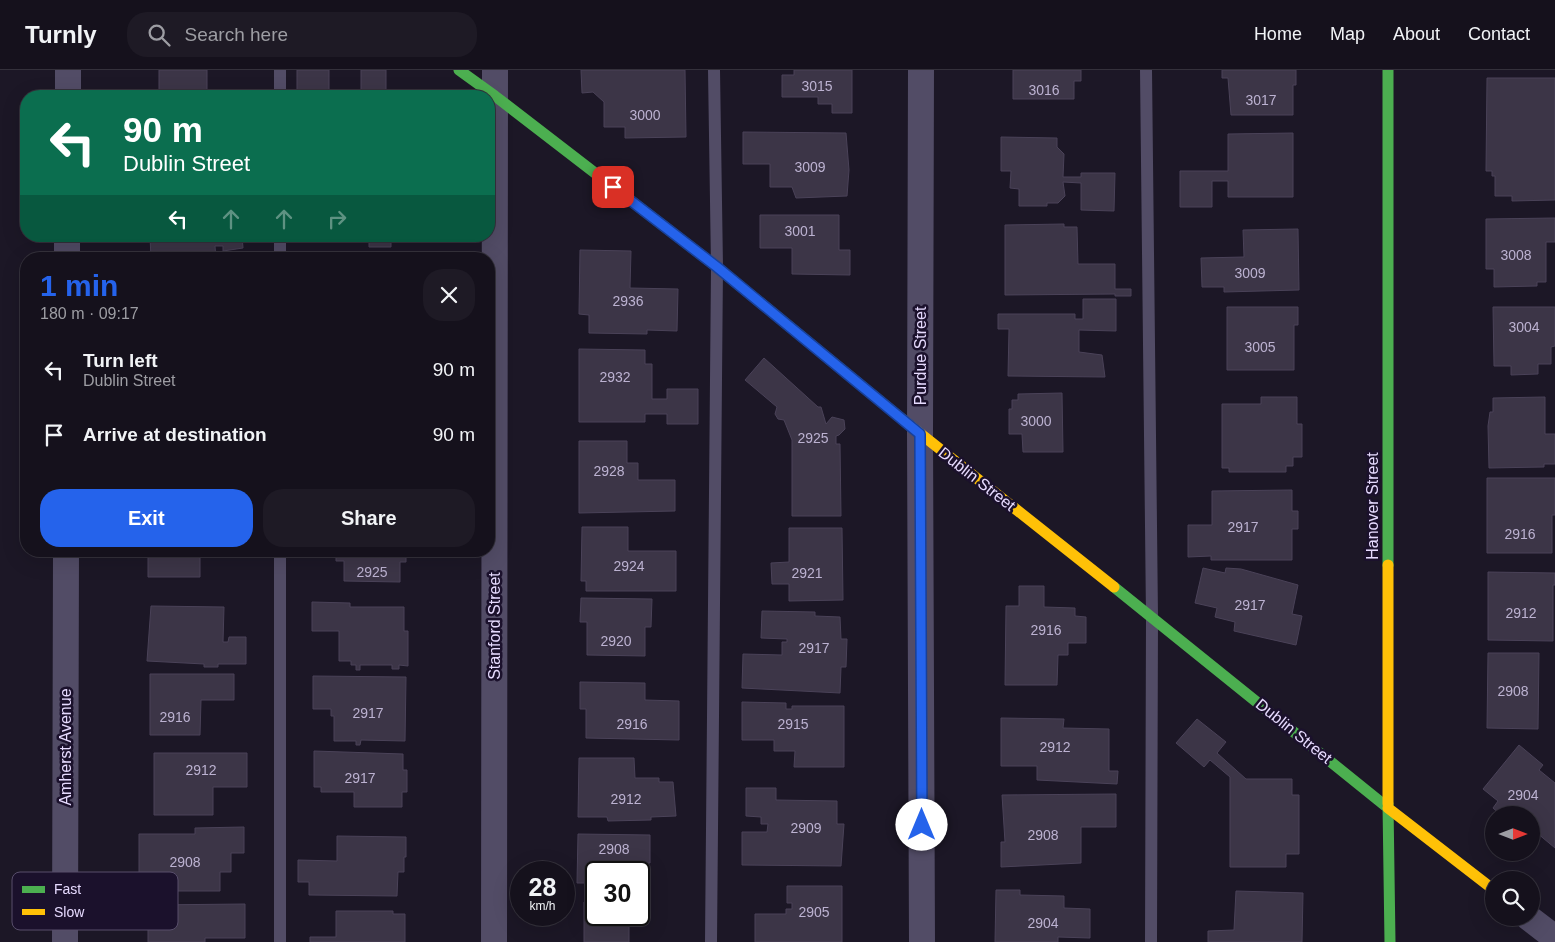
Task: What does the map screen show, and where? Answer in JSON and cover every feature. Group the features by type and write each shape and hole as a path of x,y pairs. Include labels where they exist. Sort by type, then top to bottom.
{"street":[{"path":"68,70 68,90"},
{"name":"Dublin Street","path":"459,70 487,90"},
{"name":"Stanford Street","path":"495,70 495,96"},
{"name":"Purdue Street","path":"921,70 922,942"},
{"name":"Hanover Street","path":"1388,70 1388,808 1390,942"},
{"name":"Dublin Street","path":"495,96 717,267 920,434 1152,617 1388,808 1485,883"},
{"name":"Amherst Avenue","path":"65,872 66,557"},
{"name":"Stanford Street","path":"494,557 494,942"},
{"path":"1539,926 1555,938"}],"lane":[{"path":"280,70 280,90"},
{"path":"711,942 717,267 714,70"},
{"path":"1146,70 1152,617 1151,942"},
{"path":"280,557 280,942"}],"building":[{"path":"159,70 207,70 207,90 159,90"},
{"path":"297,70 329,70 329,90 297,90"},
{"path":"361,70 386,70 386,90 361,90"},
{"path":"581,70 685,70 686,137 625,138 625,127 604,127 604,102 593,92 582,93"},
{"path":"794,70 852,70 852,113 832,113 832,104 818,104 818,97 782,97 782,75 794,75"},
{"path":"1013,70 1081,70 1081,81 1074,81 1074,99 1013,99"},
{"path":"1222,70 1296,70 1296,85 1293,85 1293,115 1231,115 1228,78 1222,78"},
{"path":"1487,78 1555,78 1555,200 1512,201 1512,196 1495,196 1495,176 1492,176 1492,171 1486,171"},
{"path":"743,132 846,133 849,170 847,196 796,198 792,187 770,187 770,164 743,164"},
{"path":"1293,133 1293,197 1228,197 1228,181 1212,181 1212,207 1180,207 1180,171 1228,171 1228,134"},
{"path":"1001,137 1057,138 1057,147 1064,154 1063,177 1081,177 1081,173 1115,173 1114,211 1081,210 1081,183 1063,182 1065,196 1058,203 1047,203 1047,206 1019,206 1019,189 1010,188 1011,171 1001,171"},
{"path":"760,215 839,215 839,250 850,250 850,275 792,274 792,248 760,248"},
{"path":"1555,218 1555,242 1546,242 1546,282 1537,282 1537,286 1494,287 1494,269 1486,269 1486,219"},
{"path":"1064,224 1064,227 1077,227 1078,264 1115,264 1115,289 1131,289 1131,296 1115,296 1115,294 1005,295 1005,225"},
{"path":"1298,229 1299,290 1224,292 1224,287 1202,287 1201,258 1244,257 1243,230"},
{"path":"150,242 242,242 243,248 223,251 223,246 215,246 215,252 151,252"},
{"path":"369,242 391,242 391,247 369,247"},
{"path":"580,250 631,251 630,288 678,289 677,331 647,330 647,334 589,333 589,315 579,314"},
{"path":"1083,299 1116,299 1116,331 1079,330 1079,352 1102,355 1105,377 1008,376 1009,329 998,329 998,314 1075,314 1075,319 1083,319"},
{"path":"1227,307 1298,307 1298,325 1294,325 1294,370 1227,370"},
{"path":"1493,307 1555,307 1555,346 1551,347 1551,364 1538,364 1538,374 1511,375 1511,366 1494,366"},
{"path":"579,349 645,350 645,364 652,364 652,399 667,399 667,389 698,389 698,424 667,424 667,414 645,414 645,422 579,422"},
{"path":"764,358 818,407 821,407 826,424 832,417 844,420 845,429 836,436 836,444 840,444 841,516 792,516 792,440 784,420 778,419 775,414 777,407 745,380"},
{"path":"1062,393 1063,452 1023,452 1022,434 1009,434 1009,409 1012,409 1012,400 1018,400 1018,394"},
{"path":"1261,397 1297,397 1297,424 1302,424 1302,457 1293,457 1293,466 1286,466 1286,472 1229,472 1229,468 1222,468 1222,404 1261,404"},
{"path":"1545,397 1545,434 1555,434 1555,464 1544,464 1544,467 1489,468 1488,426 1490,412 1493,412 1493,398"},
{"path":"579,441 627,441 627,463 638,463 638,480 675,480 675,511 579,513"},
{"path":"1487,478 1555,478 1555,515 1552,515 1552,553 1487,553"},
{"path":"1292,490 1292,511 1298,511 1298,529 1292,529 1292,560 1211,560 1211,556 1188,557 1188,525 1212,525 1212,491"},
{"path":"582,527 628,527 628,551 676,551 676,591 586,591 586,581 581,581"},
{"path":"789,528 842,528 843,600 789,601 789,584 772,584 771,563 789,562"},
{"path":"148,557 200,557 200,577 148,577"},
{"path":"336,557 406,557 406,562 400,562 400,582 344,581 344,561 336,561"},
{"path":"1203,568 1225,573 1226,568 1241,569 1298,585 1292,614 1302,616 1296,645 1234,631 1235,622 1215,617 1217,608 1195,603"},
{"path":"1488,572 1555,573 1555,585 1553,585 1553,641 1488,640"},
{"path":"1019,586 1044,586 1044,607 1075,608 1075,616 1086,617 1086,643 1068,643 1068,655 1058,655 1057,685 1005,685 1006,606 1019,606"},
{"path":"581,598 652,599 651,627 645,627 645,656 587,655 587,622 580,622"},
{"path":"312,602 350,603 350,607 404,607 404,631 408,631 408,666 399,665 399,669 392,669 392,665 360,665 360,670 356,670 356,665 351,665 351,661 339,661 339,631 312,631"},
{"path":"151,606 224,607 223,642 228,642 229,637 246,637 246,664 218,664 218,667 204,667 204,664 147,661"},
{"path":"762,611 815,612 815,616 840,617 841,639 847,639 846,667 841,667 840,693 742,688 743,654 782,655 782,642 787,642 787,639 761,638"},
{"path":"1488,653 1539,653 1538,729 1487,728"},
{"path":"150,674 234,674 234,700 201,700 200,735 150,735"},
{"path":"313,676 406,677 405,741 361,740 360,745 356,745 356,741 334,741 334,716 331,716 331,709 313,709"},
{"path":"580,682 645,683 645,700 679,701 679,740 586,738 586,709 580,709"},
{"path":"742,702 786,703 786,709 792,709 792,706 844,706 844,767 794,767 795,751 774,751 774,740 742,740"},
{"path":"1001,718 1064,719 1063,728 1109,729 1109,771 1118,771 1117,784 1037,780 1037,766 1001,766"},
{"path":"1197,719 1226,742 1217,753 1246,779 1292,779 1292,795 1299,795 1299,854 1286,854 1286,867 1230,867 1230,777 1210,760 1204,767 1176,743"},
{"path":"1519,745 1543,765 1539,770 1555,783 1555,848 1540,836 1540,806 1494,806 1498,801 1483,789"},
{"path":"314,751 403,754 403,770 407,770 407,792 402,792 402,807 354,807 354,792 321,792 321,787 314,787"},
{"path":"154,753 247,753 247,787 213,787 213,815 154,815"},
{"path":"579,758 634,758 635,778 659,778 659,782 673,782 676,816 651,817 651,820 608,821 607,817 578,817"},
{"path":"746,788 776,788 776,800 837,801 837,824 844,824 841,866 742,865 742,832 767,832 768,824 761,824 761,817 746,816"},
{"path":"1116,794 1116,827 1081,827 1081,863 1001,867 1001,842 1005,842 1002,795"},
{"path":"244,827 244,853 231,853 231,872 220,872 220,891 178,891 178,872 139,872 139,834 195,834 195,828"},
{"path":"578,834 650,835 650,861 585,861 585,883 577,883"},
{"path":"337,836 406,837 404,872 398,872 397,896 309,895 309,882 298,882 298,860 337,861"},
{"path":"787,886 842,886 842,942 755,942 755,914 786,914 786,909 792,909 792,903 787,903"},
{"path":"996,890 1020,890 1020,895 1064,896 1064,908 1090,909 1090,938 1058,937 1058,942 995,942"},
{"path":"1236,891 1303,893 1302,942 1208,942 1208,931 1234,930"},
{"path":"584,902 585,926 629,926 629,942 584,942"},
{"path":"245,904 245,938 205,938 205,942 148,942 148,930 178,930 178,905"},
{"path":"336,911 393,911 393,914 405,914 405,942 310,942 310,937 336,937"}],"traffic: fast":[{"path":"459,70 487,90"},
{"path":"1388,70 1388,565"},
{"path":"495,96 717,267 902,419"},
{"path":"1114,587 1388,808"},
{"path":"1388,804 1390,942"}],"traffic: slow":[{"path":"902,419 1114,587"},
{"path":"1388,565 1388,804"},
{"path":"1388,808 1485,883"}],"route":[{"path":"613,187 717,267 920,434 922,825"}]}
